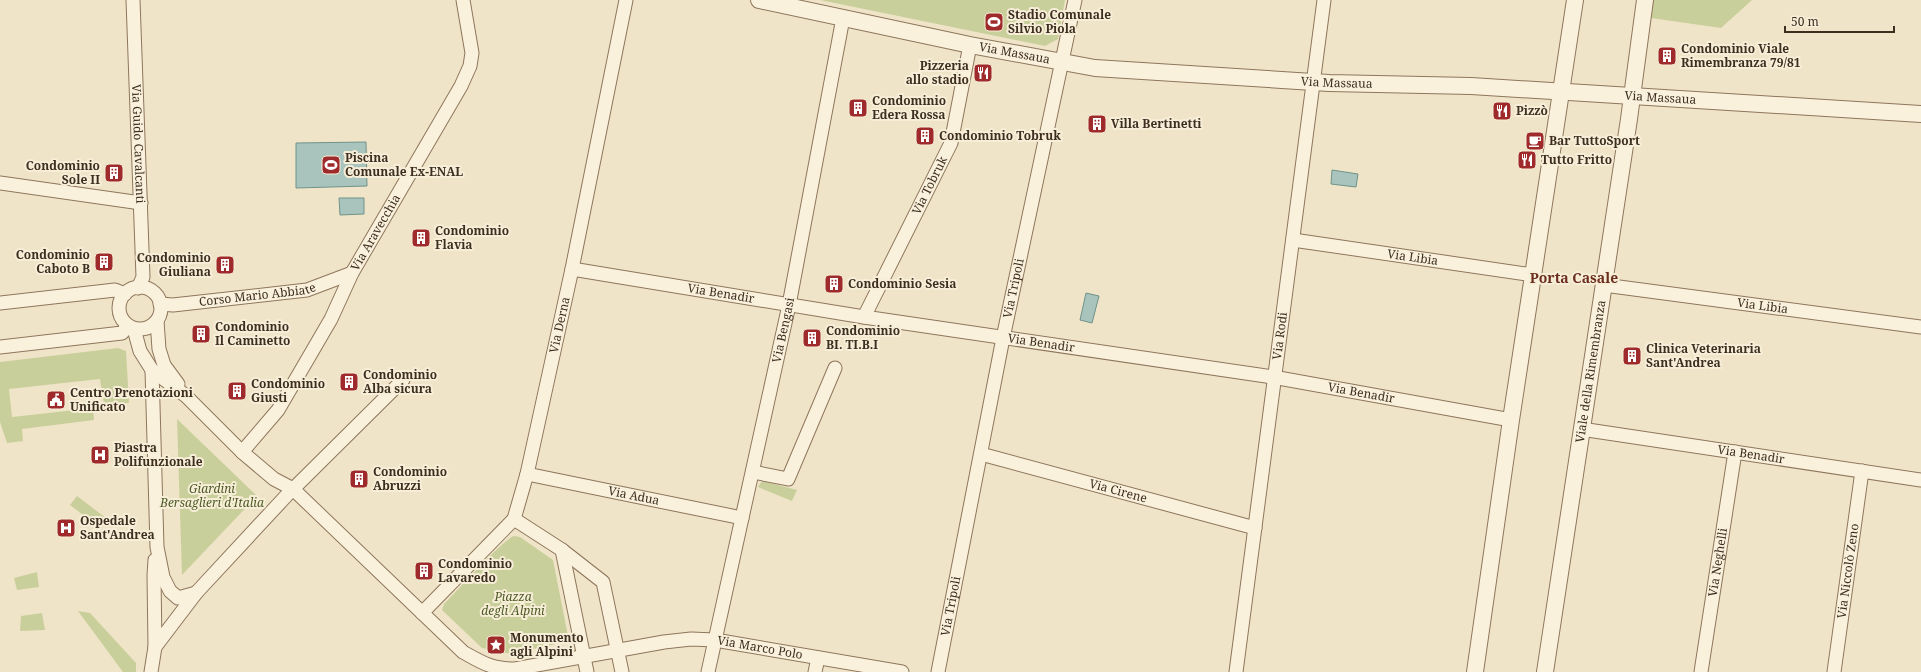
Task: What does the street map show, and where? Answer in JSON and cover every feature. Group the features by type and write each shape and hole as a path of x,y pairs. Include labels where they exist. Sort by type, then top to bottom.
{"street":[{"name":"Via Guido Cavalcanti","path":"133,0 143,277 138,288"},
{"name":"Via Aravecchia","path":"242,452 278,410 331,319 352,273 461,86 470,66 472,53 462,0"},
{"name":"Via Derna","path":"422,613 514,519 527,474 572,269 626,0"},
{"name":"Via Massaua","path":"759,0 970,45 1095,68 1313,82 1464,86 1921,114"},
{"name":"Via Tripoli","path":"938,672 981,454 1002,338 1076,0"},
{"name":"Via Rodi","path":"1236,672 1324,0"},
{"path":"1475,672 1511,420 1575,0"},
{"name":"Viale della Rimembranza","path":"1545,672 1632,97 1645,0"},
{"name":"Via Bengasi","path":"715,640 789,305 843,18"},
{"name":"Via Tobruk","path":"864,317 951,143 970,45"},
{"path":"0,183 141,203"},
{"name":"Via Libia","path":"1293,240 1533,275"},
{"name":"Via Benadir","path":"572,269 864,317 1274,377 1511,420"},
{"name":"Corso Mario Abbiate","path":"160,304 173,305 307,290 352,273"},
{"name":"Via Libia","path":"1604,285 1921,327"},
{"path":"0,347 122,333 131,327 145,329 156,321 160,314 160,304 153,292 138,288 125,294 119,308 123,320 131,327 140,351 152,370 186,396 242,452 274,479 293,489 463,652 496,670 515,669 618,651"},
{"path":"0,303 115,290 125,294"},
{"path":"156,321 164,365 186,396"},
{"path":"753,472 788,479 835,368"},
{"path":"151,672 155,647 154,575 157,547 152,370"},
{"path":"155,647 196,593 293,489 403,380"},
{"name":"Via Benadir","path":"1581,429 1921,480"},
{"name":"Via Neghelli","path":"1701,672 1735,452"},
{"name":"Via Cirene","path":"981,454 1255,528"},
{"name":"Via Niccolò Zeno","path":"1834,672 1862,471"},
{"name":"Via Adua","path":"527,474 742,518"},
{"path":"514,519 562,550 603,582 622,672"},
{"path":"157,547 163,577 170,591 178,598 196,593"},
{"path":"562,550 587,672"},
{"name":"Via Marco Polo","path":"618,651 664,642 691,639 715,640 902,672"},
{"path":"708,672 715,640"},
{"path":"815,672 818,658"}],"green space":[{"name":"Stadio Comunale Silvio Piola","path":"820,0 1065,0 1058,39 1045,46"},
{"path":"1653,0 1752,0 1721,28 1651,18"},
{"path":"118,348 126,351 129,403 104,405 100,379 9,389 12,417 93,408 94,420 22,429 23,441 7,443 0,422 0,362"},
{"name":"Giardini Bersaglieri d'Italia","path":"177,419 257,496 182,575"},
{"path":"762,481 797,490 792,501 758,487"},
{"path":"77,496 106,518 99,527 70,505"},
{"name":"Piazza degli Alpini","path":"514,536 520,537 553,560 569,641 511,654 482,648 442,610 444,604 479,567"},
{"path":"37,572 39,587 17,590 14,578"},
{"path":"78,611 90,613 136,663 136,672 123,672"},
{"path":"42,613 45,630 20,631 21,616"}],"water":[{"name":"Piscina Comunale Ex-ENAL","path":"366,142 367,186 296,188 296,143"},
{"path":"1332,170 1358,174 1356,187 1331,184"},
{"name":"Piscina Comunale Ex-ENAL","path":"339,198 364,198 364,214 340,215"},
{"path":"1086,293 1099,296 1092,323 1080,320"}],"place":[{"name":"Stadio Comunale Silvio Piola","path":"994,22"},
{"name":"Condominio Viale Rimembranza 79/81","path":"1667,56"},
{"name":"Pizzeria allo stadio","path":"983,73"},
{"name":"Condominio Edera Rossa","path":"858,108"},
{"name":"Pizzò","path":"1502,111"},
{"name":"Villa Bertinetti","path":"1097,124"},
{"name":"Condominio Tobruk","path":"925,136"},
{"name":"Bar TuttoSport","path":"1535,141"},
{"name":"Tutto Fritto","path":"1527,160"},
{"name":"Piscina Comunale Ex-ENAL","path":"331,165"},
{"name":"Condominio Sole II","path":"114,173"},
{"name":"Condominio Flavia","path":"421,238"},
{"name":"Condominio Caboto B","path":"104,262"},
{"name":"Condominio Giuliana","path":"225,265"},
{"name":"Condominio Sesia","path":"834,284"},
{"name":"Condominio Il Caminetto","path":"201,334"},
{"name":"Condominio BI. TI.B.I","path":"812,338"},
{"name":"Clinica Veterinaria Sant'Andrea","path":"1632,356"},
{"name":"Condominio Alba sicura","path":"349,382"},
{"name":"Condominio Giusti","path":"237,391"},
{"name":"Centro Prenotazioni Unificato","path":"56,400"},
{"name":"Piastra Polifunzionale","path":"100,455"},
{"name":"Condominio Abruzzi","path":"359,479"},
{"name":"Ospedale Sant'Andrea","path":"66,528"},
{"name":"Condominio Lavaredo","path":"424,571"},
{"name":"Monumento agli Alpini","path":"496,645"}],"district":[{"name":"Porta Casale","path":"1574,278"}]}
